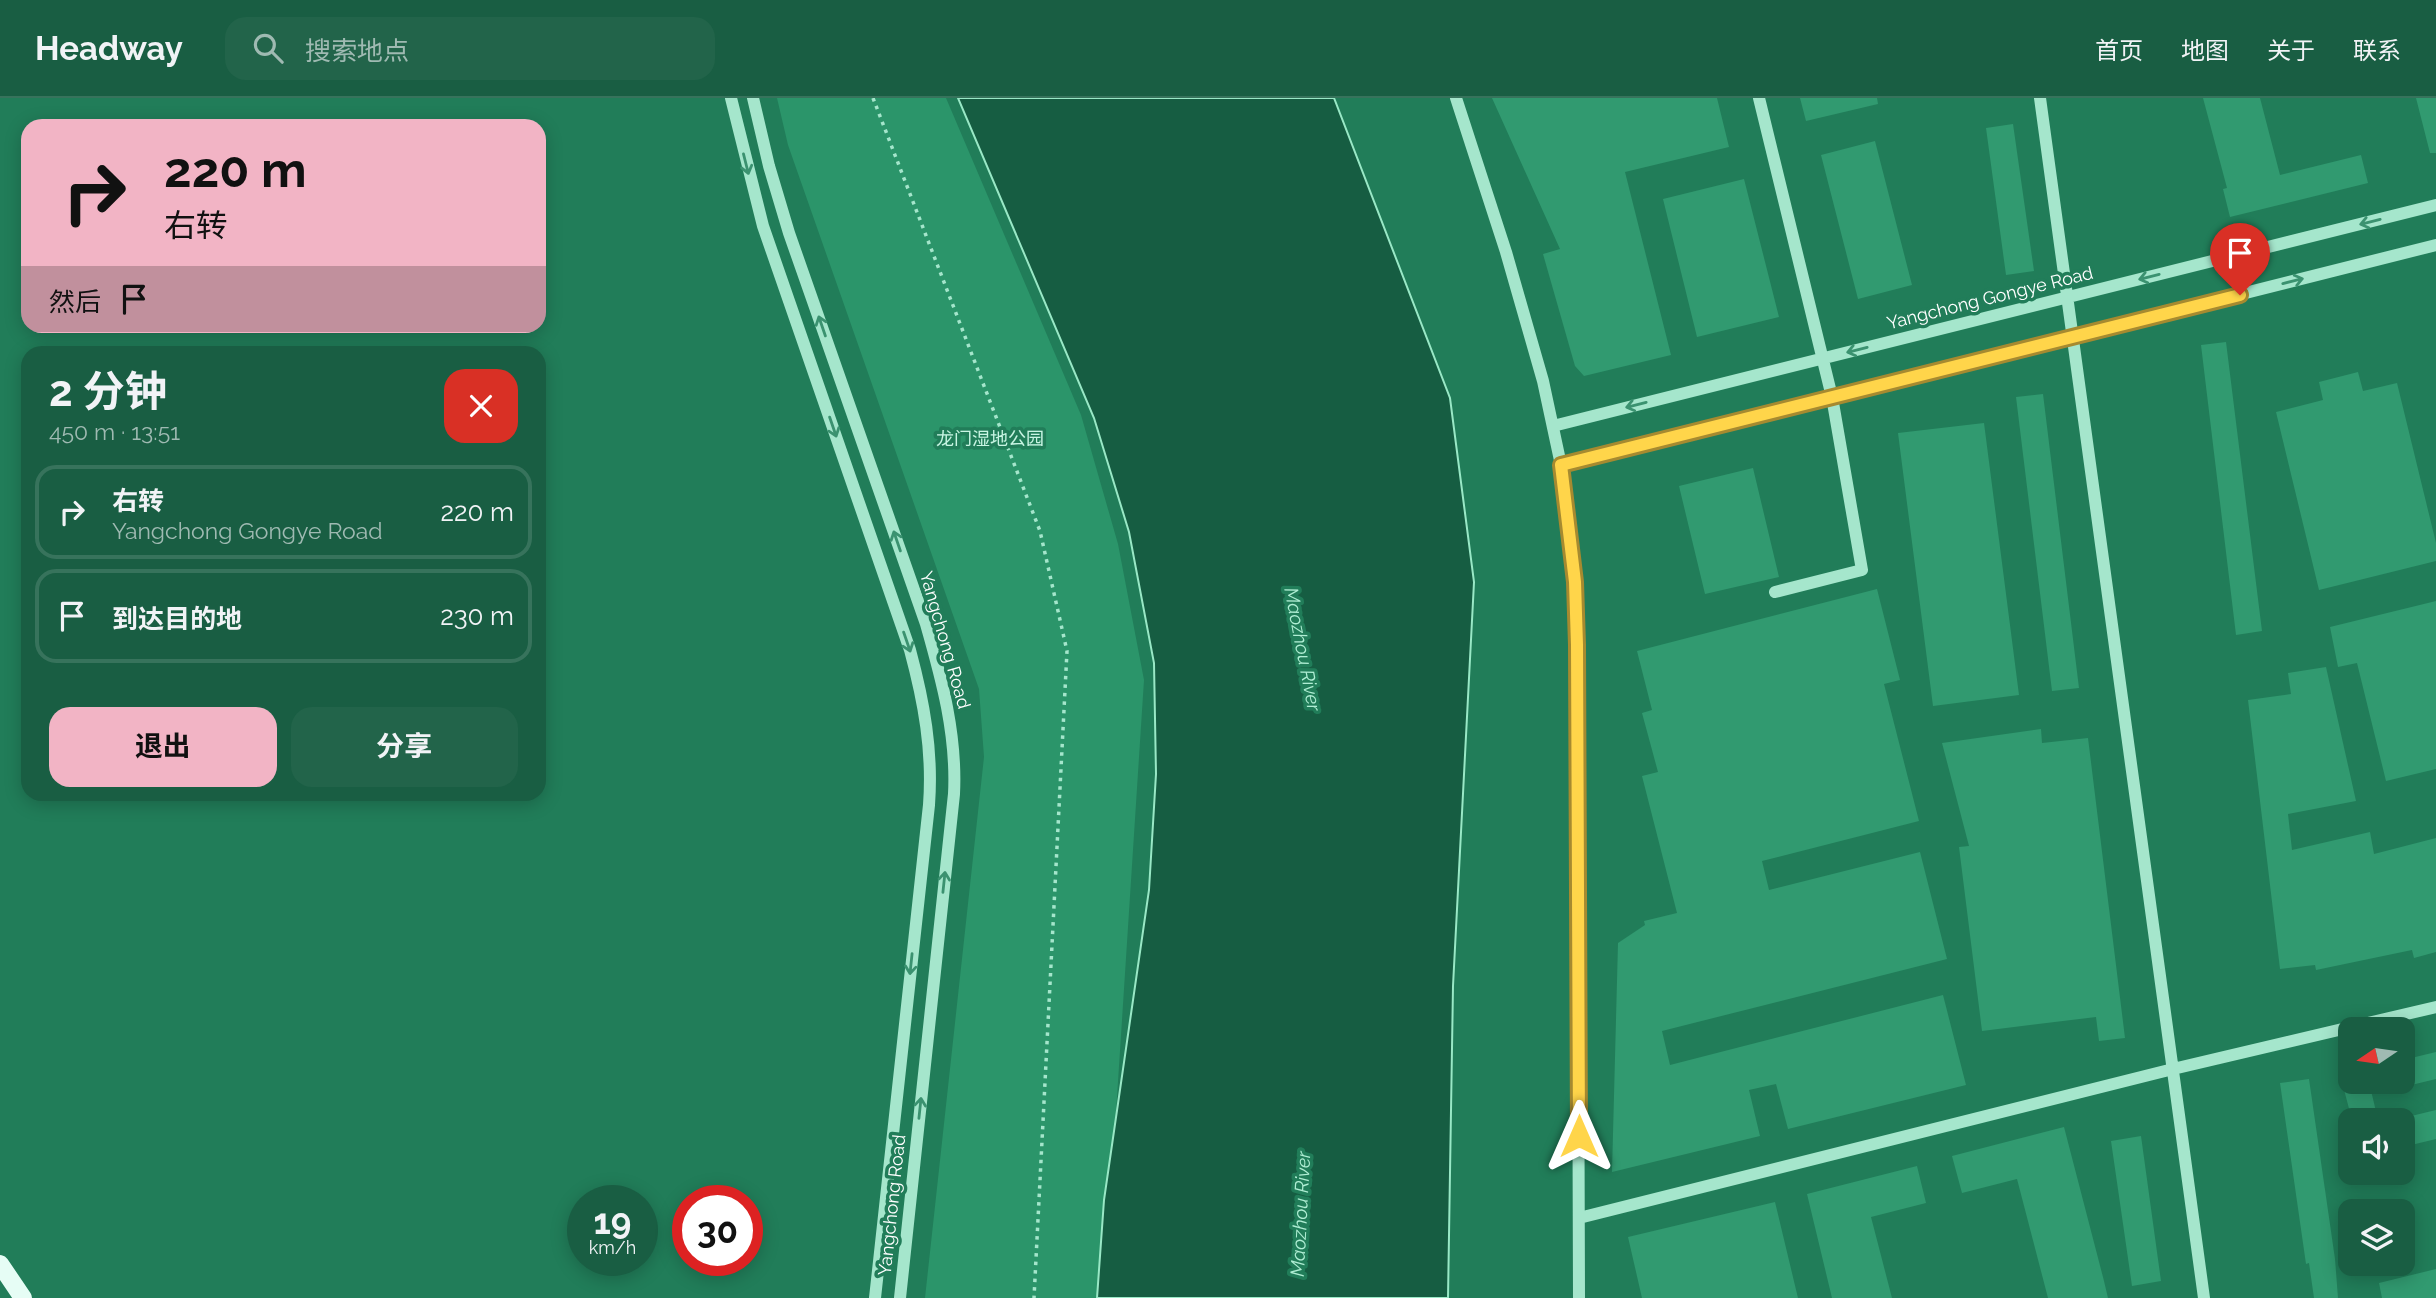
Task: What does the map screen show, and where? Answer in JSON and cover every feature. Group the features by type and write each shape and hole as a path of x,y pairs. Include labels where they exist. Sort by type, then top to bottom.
{"main road":[{"path":"0,1264 23,1298"}],"street":[{"name":"Yangchong Road","path":"731,98 763,226 910,650 930,746 929,805 875,1298"},
{"name":"Yangchong Road","path":"754,98 769,166 789,233 926,624 944,689 954,746 954,794 900,1298"},
{"path":"1456,98 1506,252 1553,426 1561,465 1575,582 1579,1298"},
{"path":"1759,98 1832,397 1862,570 1775,592"},
{"path":"2040,98 2204,1298"},
{"name":"Yangchong Gongye Road","path":"1553,426 2436,205"},
{"path":"1561,465 2436,245"},
{"path":"1579,1218 2173,1069 2436,1007"}],"path":[{"path":"873,98 1040,531 1067,651 1034,1298"}],"green space":[{"name":"龙门湿地公园","path":"777,98 946,98 1081,415 1118,544 1144,680 1104,1298 925,1298 984,757 979,689 788,145"}],"water":[{"name":"Maozhou River","path":"958,98 1334,98 1450,398 1474,582 1453,986 1448,1298 1097,1298 1104,1200 1149,890 1156,774 1154,663 1129,532 1094,418"}],"building":[{"path":"1492,98 1717,98 1729,147 1625,172 1671,355 1584,376 1575,366 1543,254 1560,249"},
{"path":"1800,98 1877,98 1878,104 1806,121"},
{"path":"2203,98 2260,98 2280,175 2361,155 2368,183 2230,217 2223,189 2227,188"},
{"path":"2416,98 2436,98 2436,153 2430,153"},
{"path":"2013,124 2034,271 2006,275 1986,128"},
{"path":"1875,141 1912,285 1858,299 1821,155"},
{"path":"1744,179 1779,317 1697,337 1663,199"},
{"path":"2226,342 2262,631 2236,635 2201,345"},
{"path":"2358,372 2363,391 2397,383 2436,543 2436,561 2319,590 2276,412 2323,400 2319,382"},
{"path":"2043,394 2079,688 2052,691 2016,397"},
{"path":"1984,423 2019,695 1933,706 1898,433"},
{"path":"1753,468 1779,577 1705,594 1679,486"},
{"path":"1877,589 1900,680 1884,684 1919,821 1762,861 1769,890 1920,852 1947,959 1662,1031 1670,1065 1943,995 1966,1085 1788,1129 1776,1084 1749,1090 1760,1136 1612,1172 1618,943 1645,925 1644,921 1677,913 1642,776 1658,772 1642,713 1652,710 1637,651"},
{"path":"2436,601 2436,769 2386,781 2357,663 2338,667 2330,627"},
{"path":"2326,667 2356,801 2288,814 2292,850 2370,832 2374,854 2436,838 2436,952 2414,958 2412,950 2316,970 2315,965 2280,969 2248,700 2291,694 2288,673"},
{"path":"2041,729 2042,743 2088,738 2125,1038 2099,1041 2096,1017 1982,1031 1959,847 1969,846 1942,743"},
{"path":"2436,1052 2436,1079 2415,1084 2415,1057"},
{"path":"2309,1079 2335,1259 2338,1298 2314,1298 2309,1263 2306,1264 2280,1083"},
{"path":"2345,1094 2372,1094 2375,1108 2349,1108"},
{"path":"2436,1110 2436,1139 2415,1144 2415,1115"},
{"path":"2064,1127 2108,1298 2048,1298 2017,1179 1962,1193 1952,1156"},
{"path":"2141,1136 2161,1281 2132,1286 2111,1141"},
{"path":"1917,1166 1926,1203 1871,1217 1892,1298 1832,1298 1807,1194"},
{"path":"1775,1202 1798,1298 1642,1298 1628,1237"},
{"path":"2436,1269 2436,1298 2382,1298 2379,1283"}],"route":[{"path":"1579,1136 1577,645 1575,582 1561,465 2240,295"}]}
